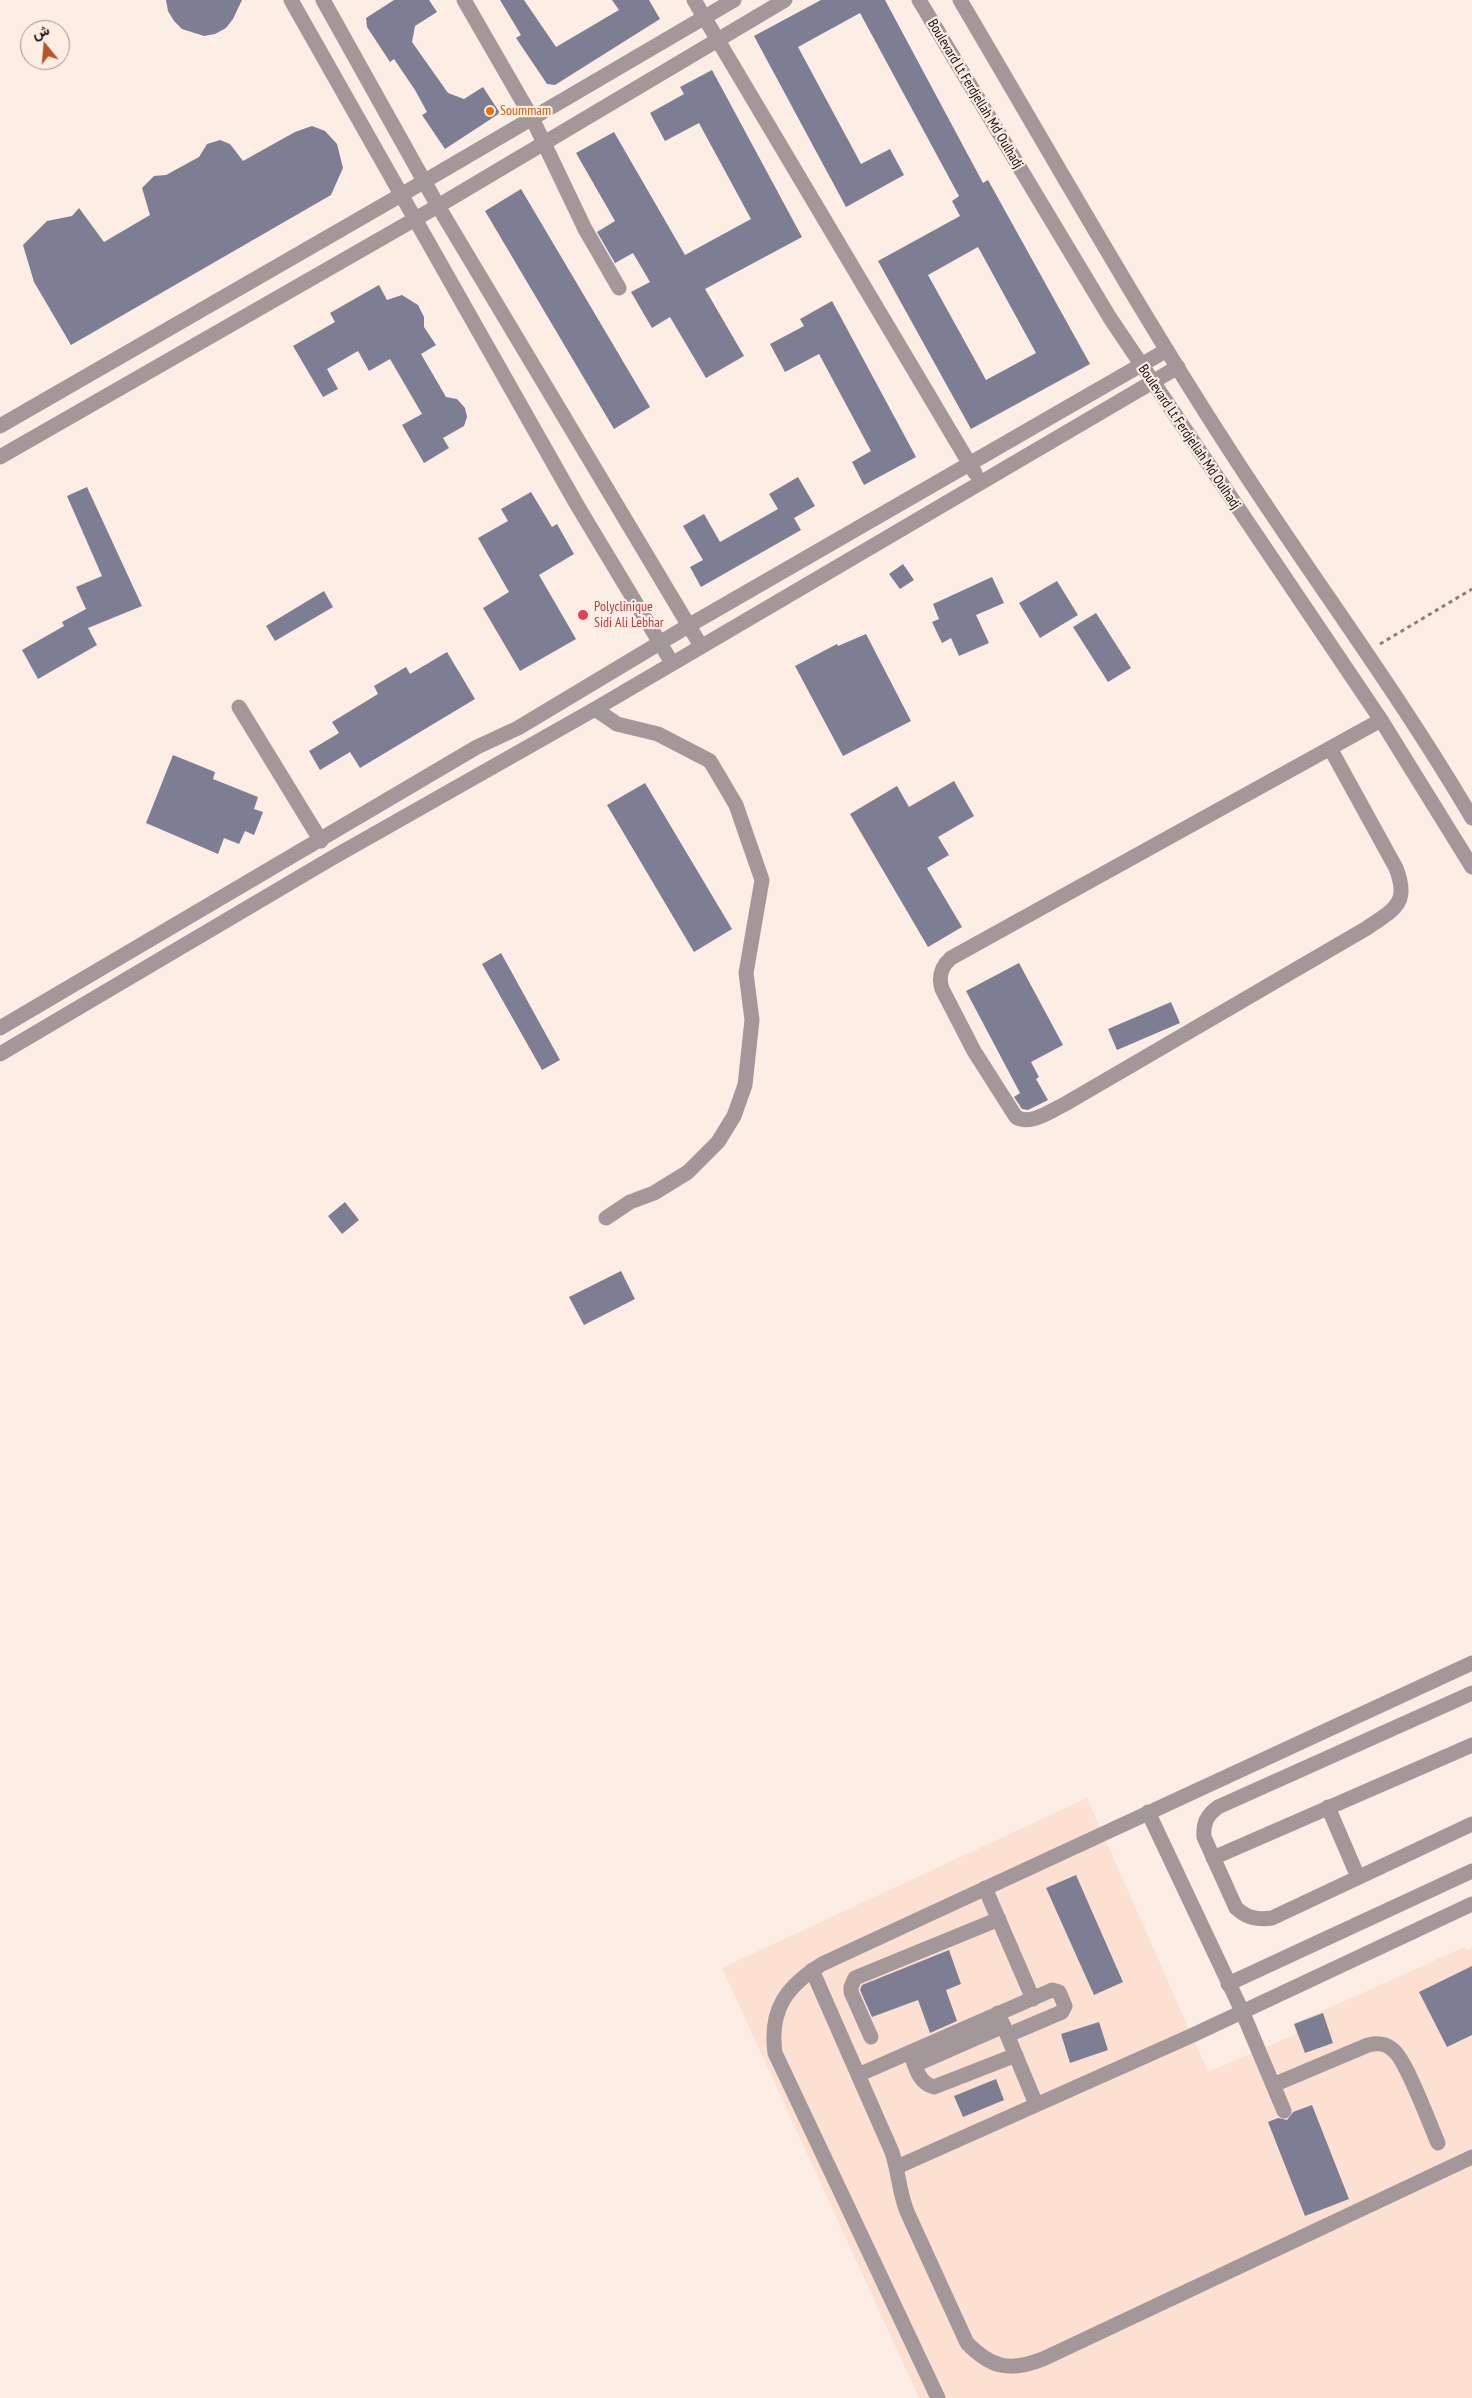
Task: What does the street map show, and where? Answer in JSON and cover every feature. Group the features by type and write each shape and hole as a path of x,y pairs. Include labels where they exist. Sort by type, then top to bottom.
{"street":[{"path":"291,0 578,505 672,663"},
{"path":"322,0 438,206 701,646"},
{"path":"464,0 532,118 585,229 619,288"},
{"path":"694,0 719,39 981,482"},
{"path":"0,426 424,182 734,0"},
{"path":"0,457 438,206 785,0"},
{"name":"Boulevard Lt Ferdjellah Md Oulhadj","path":"918,0 1110,318 1380,720 1472,867"},
{"name":"Boulevard Lt Ferdjellah Md Oulhadj","path":"960,0 1167,350 1227,447 1366,652 1472,818"},
{"path":"0,1028 477,747 518,728 660,642 1167,350"},
{"path":"0,1054 332,858 595,709 1178,367"},
{"path":"1333,650 1355,636"},
{"path":"239,707 321,840"},
{"path":"595,709 616,724 658,734 710,761 736,805 762,880 746,973 752,1020 745,1085 734,1116 718,1142 688,1172 654,1193 630,1202 606,1218"},
{"path":"1330,748 1396,868 1403,890 1402,899 1396,908 1358,933 1065,1104 1033,1119 1026,1120 1016,1117 974,1051 942,989 940,981 944,964 951,958 1380,720"},
{"path":"1422,786 1445,773"},
{"path":"938,2398 775,2052 774,2020 788,1992 812,1970 1148,1812 1472,1663"},
{"path":"1472,1693 1218,1807 1206,1820 1204,1837 1236,1908 1253,1918 1272,1918 1472,1824"},
{"path":"1213,1858 1472,1745"},
{"path":"1224,1777 1234,1800"},
{"path":"1328,1807 1358,1877"},
{"path":"1148,1812 1242,2011 1284,2112"},
{"path":"1228,1984 1472,1872"},
{"path":"985,1888 1033,1998"},
{"path":"897,2167 1242,2011 1472,1904"},
{"path":"871,2037 851,1992 850,1987 855,1978 998,1919"},
{"path":"812,1970 897,2167 905,2208 967,2343 979,2355 994,2364 1010,2367 1027,2366 1472,2157"},
{"path":"858,2074 912,2058 1003,2025 1060,2013 1064,2008 1060,1992 1056,1990 1033,1998 1003,2025"},
{"path":"1003,2025 1036,2104"},
{"path":"1273,2084 1368,2045 1387,2045 1401,2058 1438,2143"},
{"path":"912,2058 924,2083 940,2087 1016,2055"}],"path":[{"path":"1366,652 1472,589"}],"shaded area":[{"path":"1087,1798 1208,2072 1296,2034 1293,2024 1465,1947 1467,1950 1472,1948 1472,2398 919,2398 722,1968"}],"building":[{"path":"166,0 242,0 233,19 226,28 215,34 204,36 182,29 168,11"},
{"path":"394,0 429,0 437,12 415,26 412,42 448,93 464,99 483,87 500,113 445,149 422,115 427,112 415,90 394,59 390,62 367,27 366,18"},
{"path":"500,0 524,0 556,47 619,10 612,0 649,0 660,19 555,85 547,84 516,38 521,35"},
{"path":"821,0 885,0 983,183 988,180 1090,364 971,429 878,261 960,216 952,201 959,196 860,13 798,47 861,164 890,149 904,175 846,207 754,36","holes":["978,247 1036,353 986,380 928,275"]},
{"path":"712,70 802,237 705,289 744,356 706,378 670,317 652,328 631,292 650,282 633,253 615,263 597,232 615,221 576,153 614,132 685,255 751,219 699,123 665,141 650,113 684,94 680,87"},
{"path":"312,126 325,131 337,144 343,168 331,195 71,345 34,282 23,245 47,221 72,216 79,208 104,242 150,215 142,188 154,176 166,175 199,157 207,144 220,140 230,144 243,161 295,132"},
{"path":"521,189 650,407 614,429 485,211"},
{"path":"379,285 387,300 402,295 418,305 424,317 424,327 436,345 421,354 446,397 457,399 465,408 467,417 464,426 443,438 449,448 424,463 402,425 422,414 390,359 369,371 358,351 327,369 338,389 323,397 293,346 335,322 330,313"},
{"path":"832,301 916,457 864,485 852,462 871,451 819,354 785,372 770,344 804,326 800,319"},
{"path":"798,477 815,506 794,518 801,530 701,587 690,567 703,560 683,526 704,514 720,542 778,509 769,494"},
{"path":"87,487 142,606 88,628 97,645 38,679 22,650 64,626 62,622 86,609 76,587 102,576 67,496"},
{"path":"531,492 552,527 557,524 574,554 539,575 576,639 520,671 483,608 509,592 478,538 508,521 501,509"},
{"path":"903,564 914,580 900,589 889,574"},
{"path":"992,577 1004,603 976,615 989,643 959,656 951,638 942,643 932,622 939,619 933,604"},
{"path":"1057,581 1078,615 1040,638 1019,603"},
{"path":"324,591 333,607 275,641 266,626"},
{"path":"1096,613 1131,668 1108,682 1073,627"},
{"path":"866,634 911,721 843,756 795,666 837,644 838,646"},
{"path":"447,652 475,699 360,768 350,752 320,770 309,751 339,733 332,722 378,694 374,686 406,667 410,674"},
{"path":"173,755 215,772 213,779 258,797 254,809 263,812 254,835 245,831 239,844 224,838 218,854 146,823"},
{"path":"954,781 974,816 938,837 949,855 927,868 962,927 928,947 850,814 897,786 909,807"},
{"path":"645,783 732,929 694,952 607,805"},
{"path":"501,953 560,1060 542,1070 482,964"},
{"path":"1019,963 1063,1045 1031,1062 1039,1077 1036,1079 1048,1100 1028,1110 1022,1109 1014,1097 1020,1093 966,991"},
{"path":"1171,1002 1180,1023 1117,1050 1108,1029"},
{"path":"345,1202 359,1220 342,1234 328,1216"},
{"path":"621,1271 635,1299 584,1325 569,1297"},
{"path":"1076,1875 1123,1982 1094,1995 1046,1888"},
{"path":"949,1950 961,1984 946,1990 957,2021 930,2033 918,2000 872,2017 860,1990 862,1985"},
{"path":"1472,1966 1472,2035 1447,2047 1419,1992"},
{"path":"1323,2013 1333,2043 1305,2053 1294,2024"},
{"path":"1099,2022 1108,2050 1070,2063 1061,2034"},
{"path":"996,2079 1004,2100 963,2117 954,2096"},
{"path":"1312,2105 1349,2199 1305,2216 1268,2122 1278,2118 1287,2120 1293,2112"}],"place":[{"name":"Soummam","path":"490,111"},
{"name":"Polyclinique Sidi Ali Lebhar","path":"583,615"}]}
